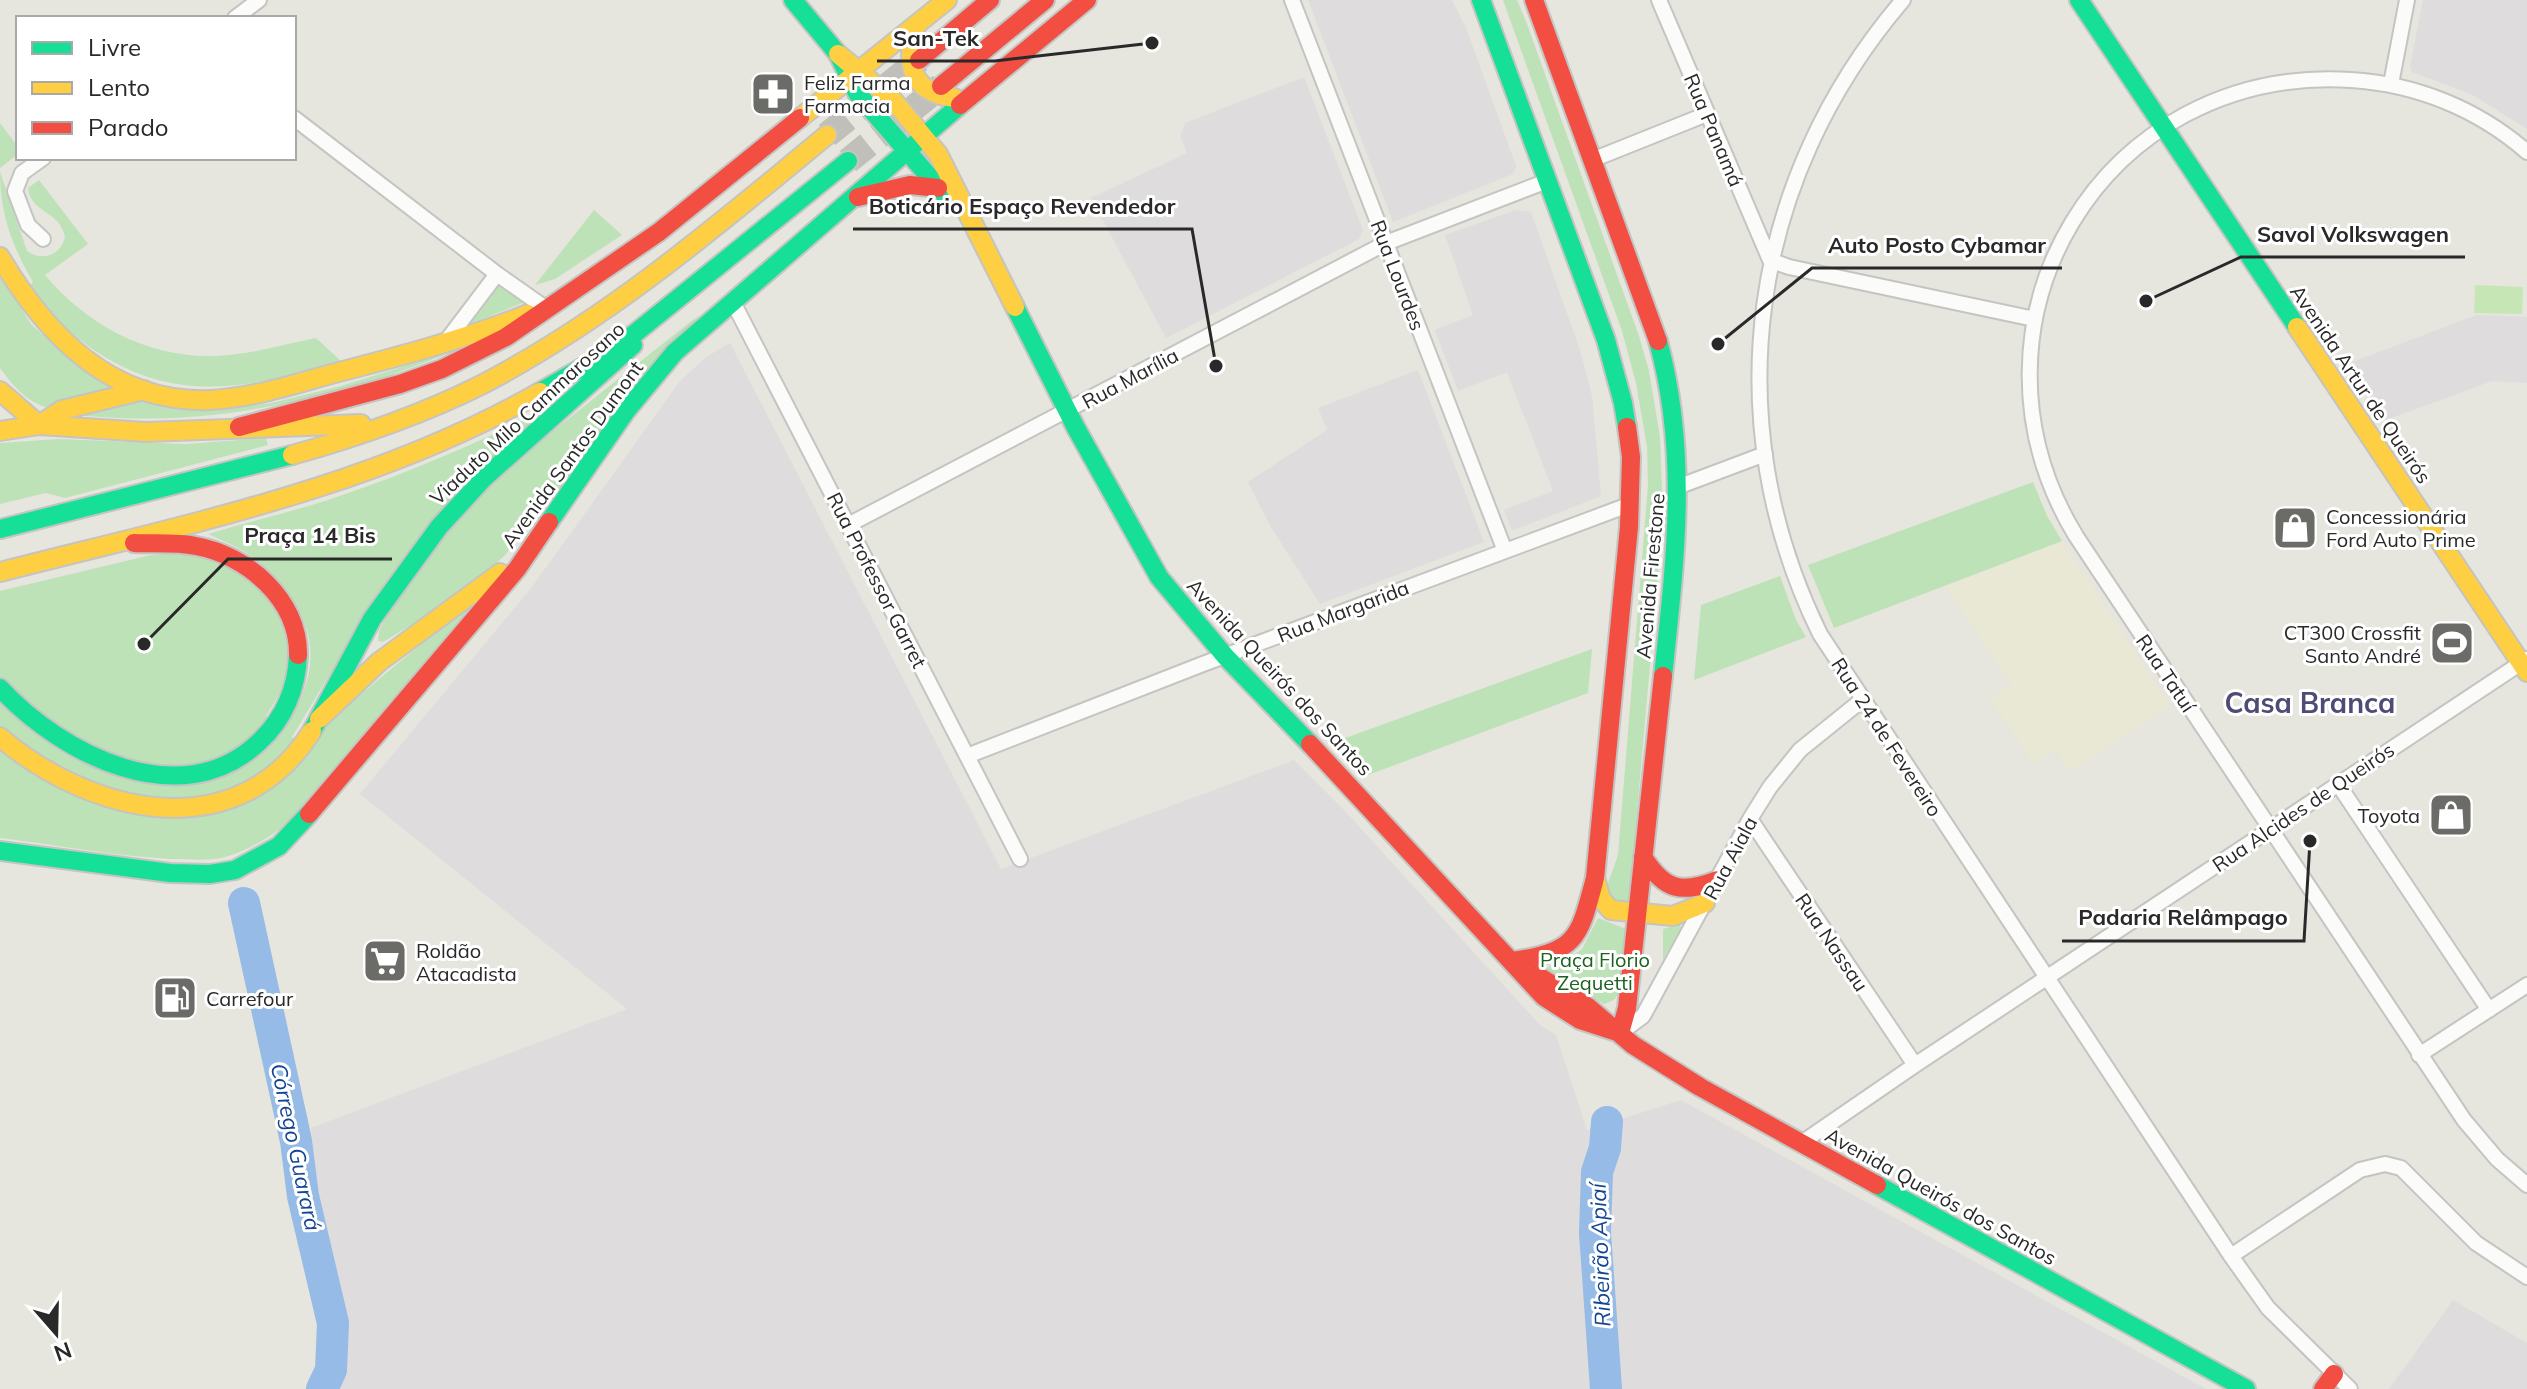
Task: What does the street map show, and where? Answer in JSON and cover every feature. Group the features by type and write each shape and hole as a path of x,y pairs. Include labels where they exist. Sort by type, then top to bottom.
{"main road":[{"path":"793,0 856,75"},
{"path":"239,427 352,398 442,369 506,337 659,232 947,0"},
{"path":"919,60 990,0"},
{"path":"941,86 1045,0"},
{"name":"Avenida Santos Dumont","path":"0,851 170,873 210,874 235,870 279,846 295,832 517,569 626,411 657,371 691,335 1087,0"},
{"name":"Avenida Firestone","path":"1481,0 1616,372 1631,457 1631,504 1595,878 1581,925 1570,945 1554,955 1513,961"},
{"name":"Avenida Firestone","path":"1534,0 1664,361 1675,417 1680,486 1677,543 1627,1008 1620,1033"},
{"name":"Avenida Artur de Queirós","path":"2079,0 2525,664"},
{"path":"916,26 909,52 915,78 923,88 945,98 971,96"},
{"name":"Avenida Queirós dos Santos","path":"856,75 901,104 958,191 1068,410 1129,527 1159,577 1225,656 1513,961 1588,1007 1655,1059 1800,1144 2246,1389"},
{"name":"Avenida Queirós dos Santos","path":"856,75 905,151 971,221"},
{"path":"788,128 813,124 825,127 843,139 855,161 851,199 882,189 910,185 938,188"},
{"path":"0,529 305,452 389,423 477,386 606,311 677,259 827,135"},
{"name":"Avenida Santos Dumont","path":"0,572 278,500 444,441 493,419 618,347 848,161"},
{"path":"0,257 26,302 57,338 80,358 144,390 192,400 230,398 443,346 565,297"},
{"name":"Viaduto Milo Cammarosano","path":"0,737 49,771 118,801 164,809 211,805 252,790 287,764 302,745 372,619 442,524 468,494 616,362 661,315"},
{"path":"39,425 62,410 144,390"},
{"path":"0,391 39,425"},
{"path":"0,431 39,425 146,432 389,423"},
{"path":"319,719 379,662 491,581 546,525"},
{"path":"0,688 25,714 63,741 101,760 164,776 201,774 218,769 250,750 275,724 294,690 299,652 290,614 268,582 252,570 203,547 115,543"},
{"path":"1643,857 1658,879 1679,890 1718,880"},
{"path":"1595,878 1601,899 1608,908 1673,916 1705,903"}],"street":[{"path":"238,16 259,0"},
{"name":"Rua Lourdes","path":"1292,0 1505,551"},
{"name":"Rua Panamá","path":"1659,0 1770,260"},
{"name":"Rua 24 de Fevereiro","path":"1903,0 1848,71 1819,124 1795,179 1770,260 1758,357 1765,454 1783,539 1807,609 1820,634 2231,1256 2268,1308 2328,1381 2350,1389"},
{"path":"2391,84 2407,0"},
{"name":"Rua Tatuí","path":"2527,152 2502,132 2460,108 2391,84 2313,80 2262,87 2193,110 2163,127 2129,153 2086,202 2054,258 2034,319 2028,357 2030,413 2042,468 2076,536 2419,1055 2480,1140 2527,1185"},
{"path":"1592,160 1707,114"},
{"path":"296,120 544,307"},
{"path":"40,160 22,173 15,191 28,225 43,239"},
{"name":"Rua Marília","path":"848,525 1386,243 1547,181"},
{"path":"1770,260 1789,267 2034,319"},
{"path":"443,346 497,274"},
{"name":"Rua Professor Garret","path":"733,302 1020,859"},
{"path":"1680,486 1765,454"},
{"name":"Rua Margarida","path":"967,756 1631,504"},
{"name":"Rua Alcides de Queirós","path":"1800,1144 2270,829 2525,664"},
{"name":"Rua Aiala","path":"1620,1033 1643,1016 1750,819 1778,776 1800,750 1862,700"},
{"path":"2338,784 2489,1010"},
{"name":"Rua Nassau","path":"1750,819 1915,1065"},
{"path":"2419,1055 2527,985"},
{"path":"2231,1256 2360,1170 2385,1164 2401,1168 2476,1243 2527,1277"}],"shaded area":[{"path":"1308,0 1452,0 1466,28 1516,166 1513,174 1393,222"},
{"path":"2423,0 2527,0 2527,129 2471,94 2412,72 2410,67"},
{"path":"1304,77 1363,230 1359,239 1166,338 1091,198 1187,153 1180,136 1185,123"},
{"path":"1516,210 1531,212 1580,350 1592,396 1601,496 1512,531 1504,510 1553,491 1507,372 1458,391 1435,330 1473,315 1445,235"},
{"path":"2477,315 2527,317 2527,383 2492,381 2386,420 2347,364"},
{"path":"730,343 1001,869 1294,760 1344,810 1539,1024 1556,1035 1587,1130 1681,1100 2206,1389 335,1389 345,1349 330,1245 315,1192 311,1128 627,1009 360,794 532,587 680,381 706,357"},
{"path":"1418,370 1484,542 1320,604 1271,527 1248,482 1327,430 1318,408"},
{"path":"2062,541 2170,706 2071,772 2056,749 2034,764 1991,699 2011,684 1946,586"},
{"path":"2453,1300 2527,1343 2527,1389 2389,1389"}],"green space":[{"path":"1503,0 1517,0 1527,24 1639,336 1649,371 1660,437 1663,518 1629,903 1610,903 1607,886 1618,855 1648,485 1647,447 1636,383 1622,331"},
{"path":"0,123 16,144 16,156 0,168"},
{"path":"0,172 27,251 39,256 50,255 59,248 65,237 58,222 34,203 30,196 28,188 39,180 88,244 45,275 84,313 107,328 156,349 209,356 247,353 316,338 343,363 252,383 193,386 164,382 105,357 63,325 30,285 33,282 13,242 5,216"},
{"path":"594,210 622,235 555,279 535,285"},
{"path":"0,275 31,324 73,362 239,407 271,403 341,386 462,348 379,379 250,410 162,418 68,414 49,409 28,398 0,368"},
{"path":"2475,285 2523,287 2522,314 2474,313"},
{"path":"499,286 525,302 468,325"},
{"path":"699,315 505,555 469,590 383,642 378,641 379,631 411,571 437,537 539,442"},
{"path":"556,404 357,629 292,737 309,751 331,719 485,591 291,821 249,848 209,859 128,855 0,838 0,591 151,555 193,554 223,563 238,571 266,596 285,626 290,643 290,668 282,690 266,716 283,730 304,690 309,670 308,633 301,615 275,578 242,550 208,534 316,504 389,478"},
{"path":"266,438 268,445 65,498 46,493 0,504 0,443 58,439 186,444"},
{"path":"2033,482 2047,516 2062,541 1834,628 1808,565"},
{"path":"1780,576 1796,620 1806,637 1694,680 1701,605"},
{"path":"1592,649 1588,693 1368,775 1337,741"},
{"name":"Praça Florio Zequetti","path":"1598,918 1626,929 1618,994 1614,1000 1604,1004 1547,973 1545,968 1568,959 1582,949"},
{"path":"1680,924 1681,928 1663,960 1663,929"}],"waterway":[{"name":"Córrego Guarará","path":"244,903 296,1141 303,1196 333,1323 331,1370 322,1389"},
{"name":"Ribeirão Apiaí","path":"1606,1389 1595,1233 1597,1172 1605,1148 1607,1122"}],"tunnel":[{"path":"827,135 919,60"},
{"path":"848,161 941,86"}],"traffic: fast":[{"path":"793,0 838,54 857,93 945,195"},
{"path":"1481,0 1606,340 1627,427"},
{"path":"2079,0 2297,327"},
{"path":"549,522 626,411 675,352 960,105"},
{"path":"540,392 618,347 848,161"},
{"path":"1015,307 1076,428 1159,577 1225,656 1310,744"},
{"path":"1658,341 1674,425 1677,508 1663,676"},
{"path":"312,731 372,619 439,527 484,478 633,345"},
{"path":"0,529 292,455"},
{"path":"0,688 55,735 88,754 123,768 159,775 194,774 228,764 268,733 288,702 298,655"},
{"path":"0,851 170,873 210,874 235,870 279,846 309,814"},
{"path":"1877,1185 2246,1389"}],"traffic: slow":[{"path":"800,118 947,0"},
{"path":"916,26 911,52 914,74 928,90 954,98"},
{"path":"838,54 893,100 938,154 1015,307"},
{"path":"292,455 412,416 481,385 528,359 660,269 827,135"},
{"path":"0,257 38,313 86,359 113,377 142,390 175,398 226,399 273,390 433,346 528,314"},
{"path":"2297,327 2527,672"},
{"path":"39,425 62,410 144,390"},
{"path":"0,391 39,425"},
{"path":"0,572 208,519 345,478 412,454 540,392"},
{"path":"0,431 39,425 146,432 361,424"},
{"path":"319,719 379,662 500,573"},
{"path":"0,737 36,764 76,785 118,800 162,808 204,805 244,793 281,769 312,731"},
{"path":"1595,878 1601,899 1611,910 1673,916 1705,903"}],"traffic: jam":[{"path":"919,60 990,0"},
{"path":"941,86 1045,0"},
{"path":"960,105 1087,0"},
{"path":"1534,0 1658,341"},
{"path":"239,427 400,384 442,369 506,337 659,232 800,118"},
{"path":"858,197 910,185 938,188"},
{"path":"1513,961 1551,952 1572,938 1585,915 1595,878 1629,527 1631,457 1627,427"},
{"path":"309,814 517,569 549,522"},
{"path":"134,543 196,546 234,559 251,570 280,599 290,616 298,655"},
{"path":"1620,1033 1627,1008 1663,676"},
{"path":"1310,744 1544,997 1580,1020 1620,1033"},
{"path":"1643,857 1659,877 1675,886 1694,887 1718,880"},
{"path":"1535,974 1588,1007 1633,1045 1700,1087 1877,1185"},
{"path":"2323,1389 2334,1374"}],"place":[{"name":"San-Tek","path":"1152,43"},
{"name":"Feliz Farma Farmacia","path":"773,94"},
{"name":"Savol Volkswagen","path":"2146,301"},
{"name":"Auto Posto Cybamar","path":"1718,344"},
{"name":"Boticário Espaço Revendedor","path":"1216,366"},
{"name":"Concessionária Ford Auto Prime","path":"2295,528"},
{"name":"CT300 Crossfit Santo André","path":"2452,643"},
{"name":"Praça 14 Bis","path":"144,644"},
{"name":"Toyota","path":"2451,815"},
{"name":"Padaria Relâmpago","path":"2310,841"},
{"name":"Roldão Atacadista","path":"385,961"},
{"name":"Carrefour","path":"175,998"}],"district":[{"name":"Casa Branca","path":"2310,702"}]}
